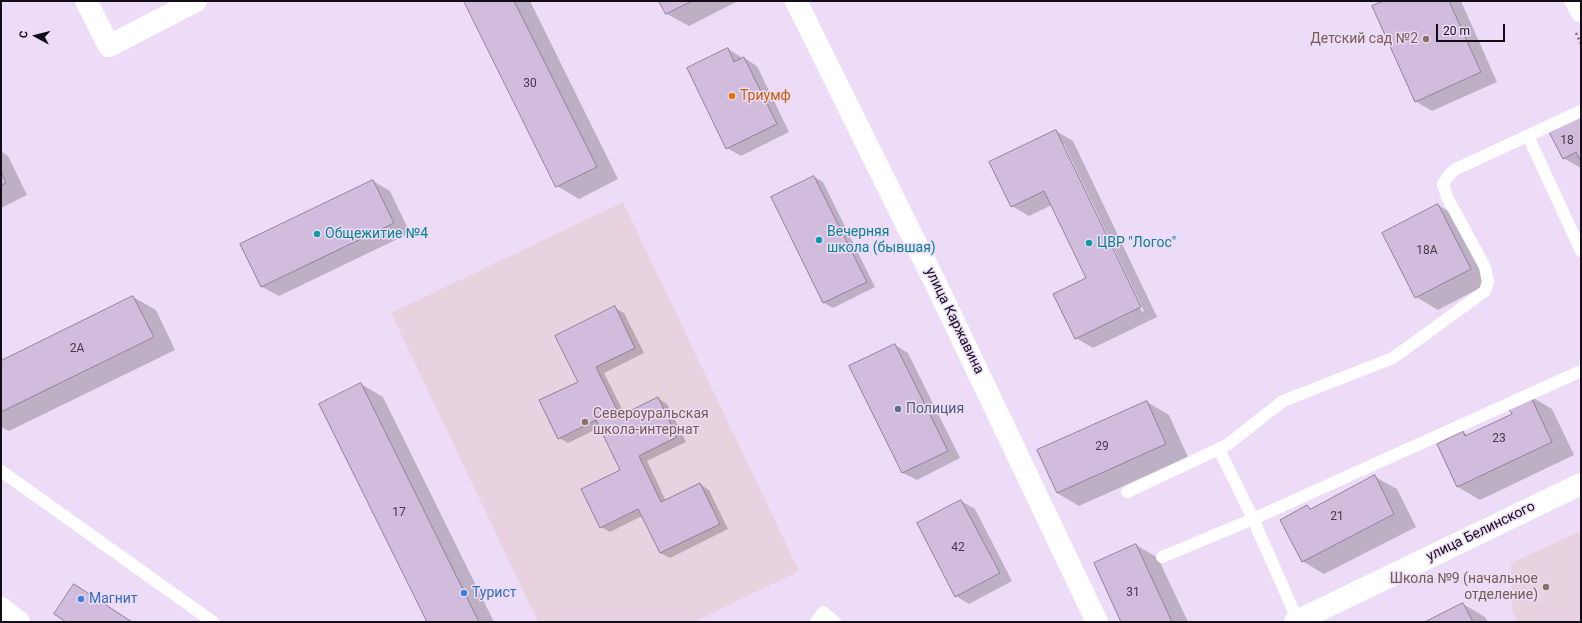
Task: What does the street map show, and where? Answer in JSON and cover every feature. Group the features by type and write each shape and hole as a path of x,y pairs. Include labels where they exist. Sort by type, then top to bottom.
{"street":[{"path":"86,1 109,46 196,1"},
{"name":"улица Каржавина","path":"796,1 935,282 1097,622"},
{"path":"1576,1 1581,11"},
{"name":"улица Белинского","path":"1296,621 1581,484"},
{"path":"1,608 19,622"}],"lane":[{"path":"1127,492 1227,445 1283,400 1392,358 1485,290 1488,282 1485,267 1447,197 1444,184 1449,175 1456,169 1581,111"},
{"path":"1528,136 1581,251"},
{"path":"1162,557 1253,519 1581,371"},
{"path":"1219,449 1253,519 1296,621"},
{"path":"1,471 213,622"},
{"path":"816,622 823,612 835,622"}],"shaded area":[{"name":"Североуральская школа-интернат","path":"623,202 799,571 694,622 538,622 391,313"},
{"name":"Школа №9 (начальное отделение)","path":"1581,531 1581,622 1517,622 1512,611 1511,563"}],"building":[{"path":"464,1 514,1 597,167 556,187"},
{"path":"659,1 692,1 666,14"},
{"name":"Детский сад №2","path":"1384,1 1449,1 1481,72 1415,102 1372,6"},
{"name":"Триумф","path":"728,48 734,62 744,57 777,124 726,149 687,68"},
{"path":"1581,113 1581,162 1576,152 1563,159 1548,130"},
{"name":"ЦВР \"Логос\"","path":"1056,130 1141,307 1075,339 1053,294 1086,278 1044,191 1011,207 989,162"},
{"path":"1,172 6,183 1,185"},
{"name":"Вечерняя школа (бывшая)","path":"814,176 867,282 823,303 771,197"},
{"name":"Общежитие №4","path":"373,180 394,223 261,287 240,244"},
{"path":"1438,204 1471,269 1415,298 1382,233"},
{"path":"133,296 154,337 1,412 1,361"},
{"path":"615,306 635,348 596,367 620,416 658,397 677,437 639,456 661,502 700,483 720,524 660,553 638,509 600,528 581,489 620,470 596,420 558,439 539,400 578,382 555,336"},
{"name":"Полиция","path":"895,344 948,451 902,473 849,366"},
{"path":"361,383 479,622 427,622 319,404"},
{"path":"1530,395 1552,442 1457,487 1437,444 1463,431 1465,436 1512,414 1507,406"},
{"path":"1147,401 1166,444 1057,493 1037,450"},
{"path":"1375,475 1394,514 1302,562 1280,520 1307,505 1310,509"},
{"path":"961,500 1000,573 955,597 917,523"},
{"path":"1136,544 1172,622 1121,622 1094,563"},
{"name":"Магнит","path":"74,584 132,622 66,622 54,614"},
{"path":"1463,603 1473,622 1425,622"}],"place":[{"name":"Детский сад №2","path":"1426,39"},
{"name":"Триумф","path":"732,96"},
{"name":"Общежитие №4","path":"317,234"},
{"name":"Вечерняя школа (бывшая)","path":"819,240"},
{"name":"ЦВР \"Логос\"","path":"1089,243"},
{"name":"Полиция","path":"898,409"},
{"name":"Североуральская школа-интернат","path":"585,422"},
{"name":"Школа №9 (начальное отделение)","path":"1546,587"},
{"name":"Турист","path":"464,593"},
{"name":"Магнит","path":"81,599"}]}
